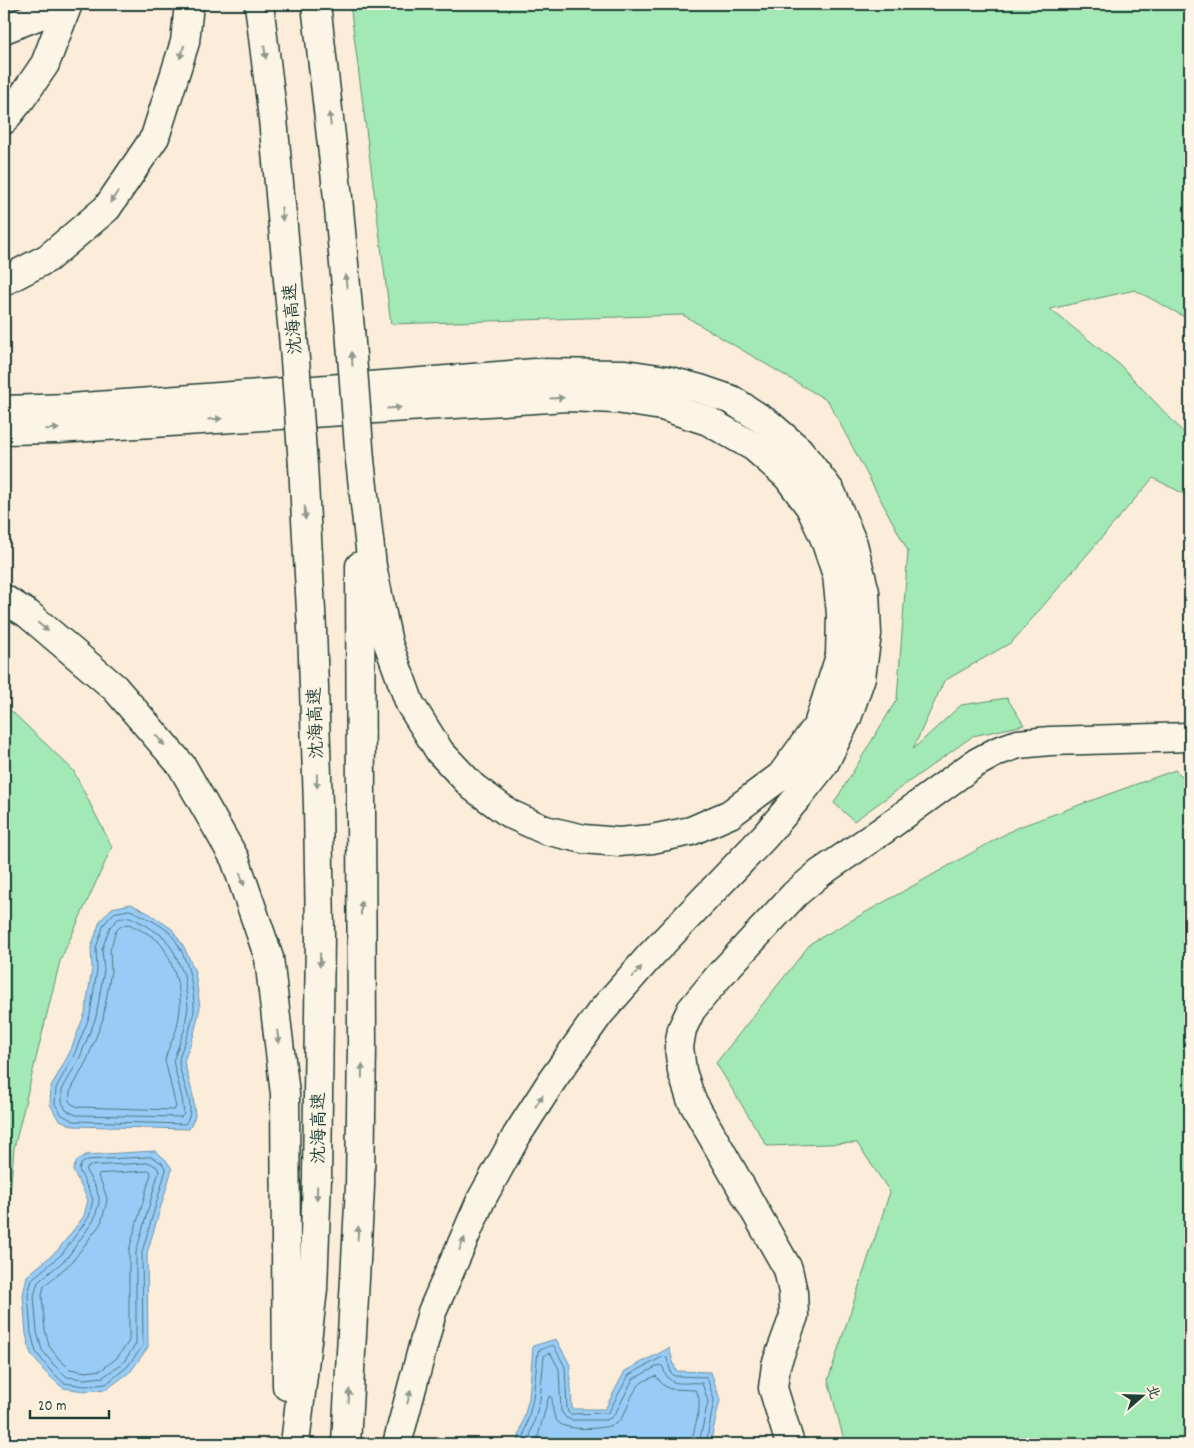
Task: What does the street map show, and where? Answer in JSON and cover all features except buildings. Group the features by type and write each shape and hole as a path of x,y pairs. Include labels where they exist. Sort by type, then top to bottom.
{"main road":[{"path":"4,29 68,4"},
{"path":"4,120 46,64 68,4"},
{"path":"4,281 48,258 107,208 150,145 155,137 185,42 189,4"},
{"name":"沈海高速","path":"259,4 273,119 293,334 302,465 312,649 320,935 314,1289 295,1444"},
{"path":"4,430 57,429 567,397 616,399 662,406 708,421 754,447 786,476 810,507 824,537 837,575 841,614 840,656 818,725 781,776 730,814 691,831 652,839 619,842 584,839 545,830 510,814 473,787 440,752 410,704 388,643 372,566 360,460 350,330 338,198 316,4"},
{"path":"4,410 90,406 535,372 624,374 666,380 732,400 769,424 799,450 831,492 853,544 865,592 867,634 861,677 840,733 824,764 765,836 650,956 600,1014 553,1079 517,1135 481,1200 432,1312 396,1444"},
{"path":"346,1444 357,1255 362,1034 360,460"},
{"path":"4,599 28,614 115,688 182,766 235,860 266,949 284,1094 288,1444"},
{"path":"790,1444 774,1388 776,1365 794,1316 793,1292 788,1268 691,1098 682,1070 679,1047 682,1029 691,1010 719,976 807,883 974,764 998,751 1018,744 1050,741 1190,737"}],"green space":[{"path":"350,4 1190,4 1190,320 1135,290 1050,309 1120,365 1185,434 1190,436 1190,497 1153,478 1012,642 944,681 913,749 961,705 1007,698 1024,725 973,736 854,821 834,803 897,699 908,551 828,401 683,315 391,324"},
{"path":"4,704 73,770 112,847 60,961 14,1148 4,1264"},
{"path":"1175,770 1190,783 1190,1444 845,1444 828,1380 890,1192 857,1143 767,1146 716,1063 811,943 1016,828"}],"water":[{"path":"131,904 172,929 184,947 195,972 200,1007 194,1034 184,1061 193,1096 195,1116 189,1129 73,1126 58,1119 50,1104 51,1087 70,1052 85,1013 92,969 91,948 100,921 112,908"},
{"path":"155,1151 166,1160 172,1169 147,1253 148,1347 131,1371 107,1389 85,1391 63,1388 45,1372 31,1354 26,1334 23,1295 27,1276 58,1250 84,1216 88,1200 73,1170 77,1161 86,1155"},
{"path":"556,1339 570,1365 572,1409 605,1409 625,1371 669,1348 676,1371 711,1372 720,1400 710,1444 517,1444 529,1398 533,1346"}]}
